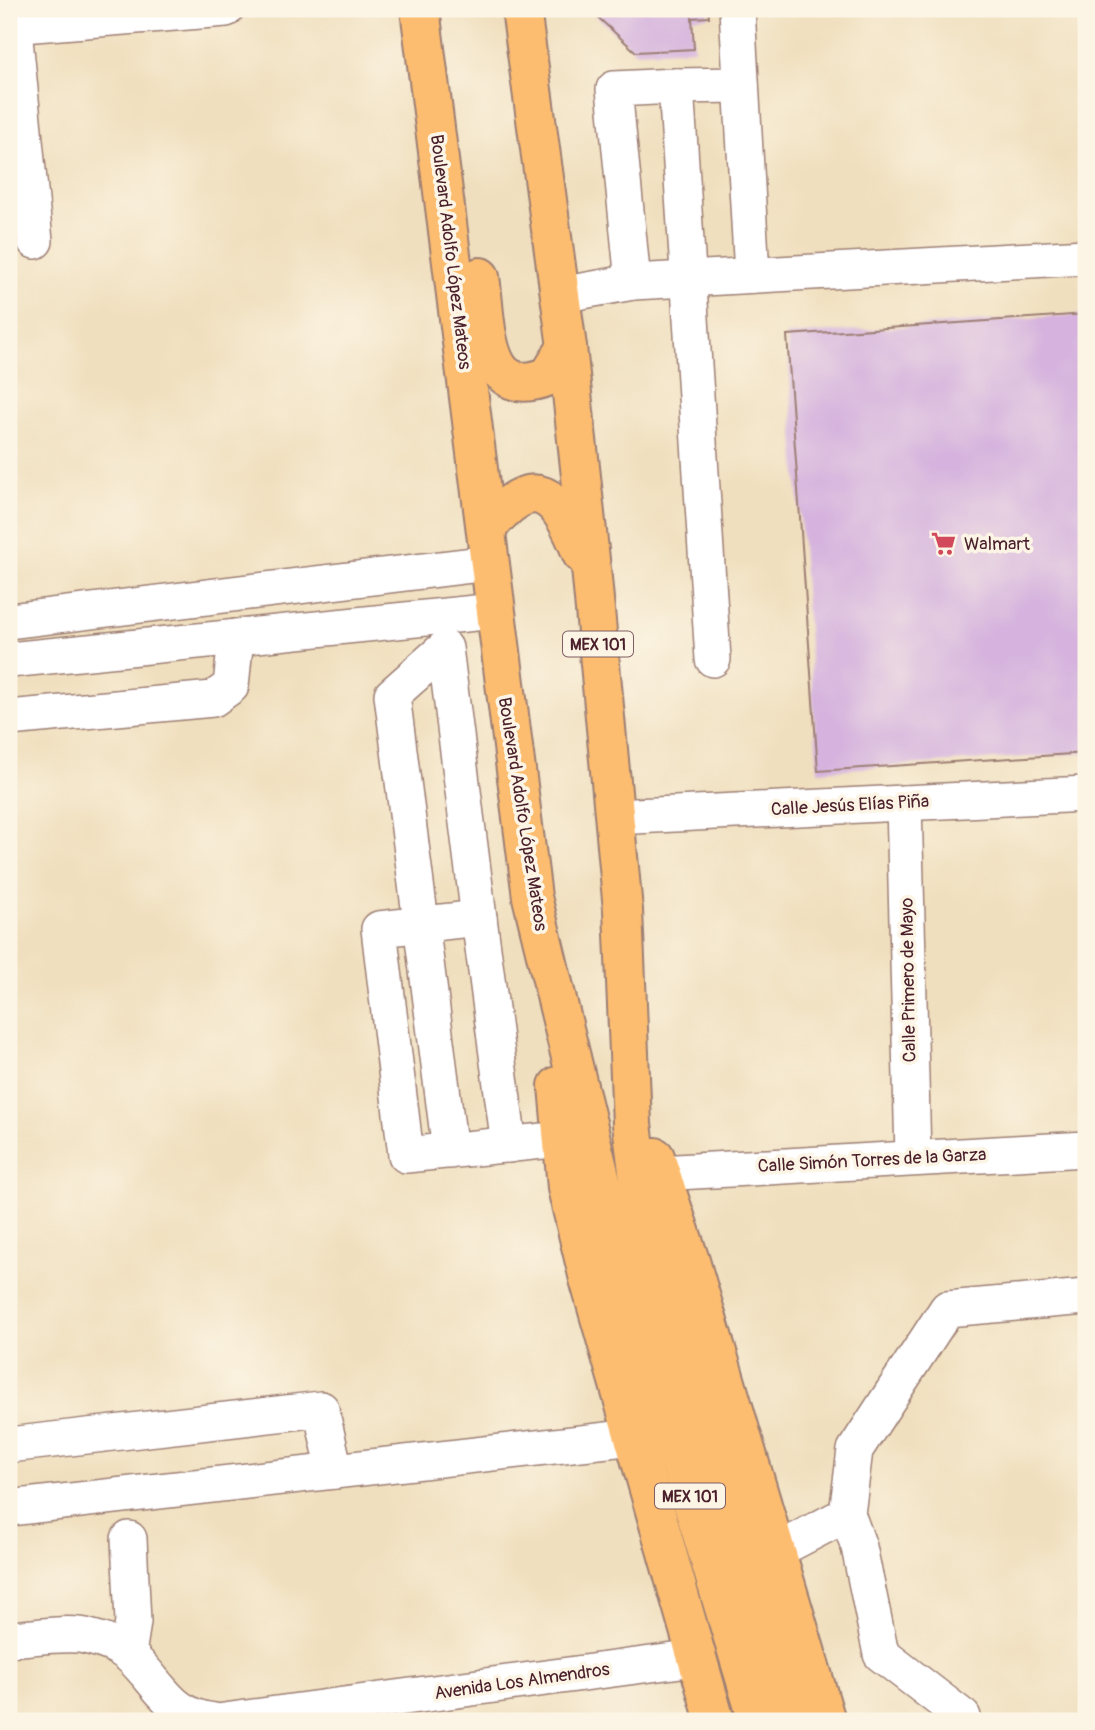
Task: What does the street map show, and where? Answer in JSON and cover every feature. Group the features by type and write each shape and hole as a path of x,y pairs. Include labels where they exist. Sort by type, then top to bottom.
{"main road":[{"name":"Boulevard Adolfo López Mateos","path":"420,9 532,897 623,1271 758,1721"},
{"name":"MEX 101","path":"521,9 561,296 592,578 614,817 632,1124 640,1189 661,1280 793,1721"},
{"path":"439,162 473,227 492,357 499,372 520,383 535,382 549,376 567,347"},
{"path":"487,546 505,505 524,495 551,499 569,522 592,578"},
{"path":"532,897 567,1188 586,1266 715,1721"},
{"path":"628,1032 659,1173 690,1261 826,1721"}],"street":[{"path":"35,241 11,20 226,9"},
{"path":"737,9 752,275"},
{"path":"633,282 614,89 741,85"},
{"path":"676,86 713,659"},
{"path":"561,296 633,282 1086,257"},
{"path":"9,621 487,546"},
{"path":"9,660 495,611"},
{"path":"9,718 213,699 231,686 236,637"},
{"path":"509,1145 445,648 392,695 419,925 450,1151 509,1145 563,1139"},
{"name":"Calle Jesús Elías Piña","path":"614,817 1086,794"},
{"name":"Calle Primero de Mayo","path":"904,803 913,1157"},
{"path":"419,925 479,918"},
{"name":"Calle Simón Torres de la Garza","path":"659,1173 1086,1149"},
{"path":"963,1717 881,1654 859,1547 847,1514 855,1450 947,1308 1086,1297"},
{"path":"9,1445 321,1409 335,1471"},
{"path":"9,1508 634,1437"},
{"path":"776,1551 847,1514"},
{"path":"128,1654 133,1622 129,1539"},
{"path":"9,1639 86,1636 128,1654 173,1713 214,1721"},
{"name":"Avenida Los Almendros","path":"224,1721 696,1658"}],"building":[{"path":"591,9 708,9 709,17 692,18 694,49 636,52"},
{"name":"Walmart","path":"1086,314 1086,753 818,771 787,335"}],"place":[{"name":"Walmart","path":"944,544"}]}
